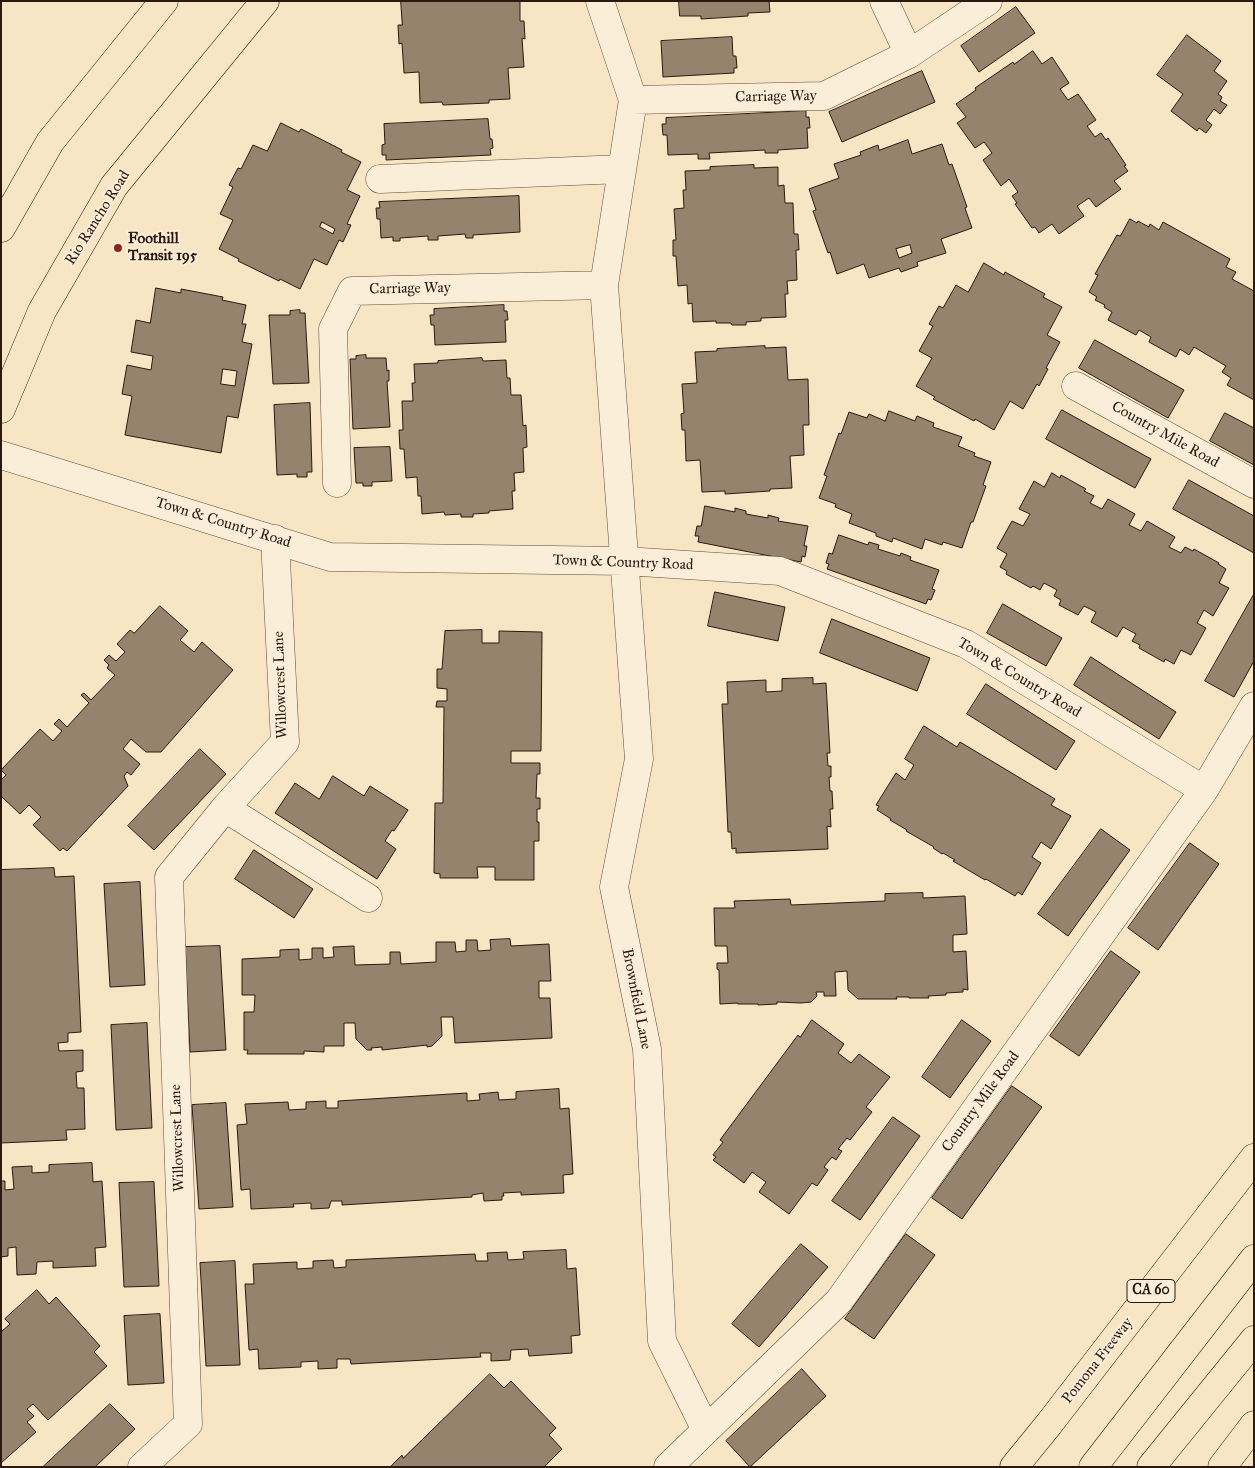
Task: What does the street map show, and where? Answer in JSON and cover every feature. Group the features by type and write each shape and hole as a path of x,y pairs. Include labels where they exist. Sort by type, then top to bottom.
{"main road":[{"path":"1,228 50,142 164,1"},
{"name":"Rio Rancho Road","path":"1,409 42,311 114,186 265,1"},
{"name":"Pomona Freeway","path":"1014,1467 1254,1158"},
{"path":"1092,1467 1254,1259"},
{"path":"1152,1467 1254,1340"},
{"path":"1222,1467 1254,1425"}],"street":[{"path":"600,1 633,100 604,285 625,561"},
{"path":"884,1 908,54"},
{"name":"Carriage Way","path":"633,100 824,96 908,54 988,1"},
{"path":"380,178 622,169"},
{"name":"Carriage Way","path":"337,483 333,329 352,291 604,285"},
{"name":"Country Mile Road","path":"1076,386 1254,484"},
{"name":"Town & Country Road","path":"1,455 330,557 625,561 780,571 966,644 1204,790"},
{"name":"Willowcrest Lane","path":"142,1467 188,1424 168,877 225,808 285,742 275,539"},
{"name":"Brownfield Lane","path":"625,561 639,759 614,887 647,1049 662,1341 706,1430"},
{"name":"Country Mile Road","path":"668,1467 838,1301 1204,790 1254,706"},
{"path":"225,808 368,898"}],"building":[{"path":"401,1 520,1 520,21 524,21 525,39 522,38 524,67 508,68 510,99 489,100 489,103 443,105 442,102 420,103 419,72 404,73 402,43 399,44 398,25 402,25"},
{"path":"679,1 769,1 770,12 748,13 748,16 701,19 701,16 680,16"},
{"path":"1016,7 1035,33 979,72 961,46"},
{"path":"1187,35 1221,61 1214,71 1227,81 1218,94 1222,97 1220,101 1227,105 1220,114 1214,109 1206,120 1212,125 1206,133 1199,128 1197,131 1171,111 1183,94 1157,75"},
{"path":"732,37 733,56 736,56 737,68 734,68 734,73 663,77 661,41"},
{"path":"1033,51 1042,64 1052,57 1069,83 1060,89 1068,100 1078,94 1096,120 1087,126 1095,137 1101,133 1106,140 1108,138 1128,171 1114,181 1121,189 1096,207 1089,198 1077,206 1084,216 1059,234 1052,224 1039,233 1035,227 1032,228 1015,204 1017,203 1012,196 1018,192 1009,179 1001,186 983,160 992,153 984,142 975,148 957,123 966,117 956,104 976,90 975,88"},
{"path":"922,71 935,102 842,142 829,112"},
{"path":"806,111 806,117 809,117 810,128 807,128 808,148 778,150 778,153 765,153 765,150 709,153 710,159 698,159 698,154 668,155 667,135 663,135 662,124 666,124 666,118"},
{"path":"488,119 493,148 490,149 491,155 386,160 386,155 382,155 382,145 385,144 384,124"},
{"path":"281,123 299,132 301,129 361,162 347,190 360,196 347,224 351,225 343,242 339,240 327,265 314,259 300,289 238,261 239,259 219,249 233,220 220,214 233,187 229,185 238,168 241,169 253,145 267,151","holes":["322,222 335,229 333,234 320,227"]},
{"path":"908,140 912,154 942,144 949,165 952,164 972,228 941,239 946,253 917,262 918,266 901,272 899,268 869,278 864,264 837,274 813,211 816,210 809,189 839,178 834,164 861,155 860,152 878,145 879,150","holes":["910,245 912,253 899,258 896,249"]},
{"path":"754,165 754,168 778,167 778,186 784,185 785,203 793,203 794,234 798,234 799,250 796,250 797,280 787,281 788,294 785,294 786,317 761,318 761,321 746,322 746,325 716,323 716,321 693,322 692,303 688,304 687,285 678,286 676,256 673,256 673,240 676,240 674,209 684,208 683,190 686,190 685,171 710,170 710,167"},
{"path":"519,196 520,232 473,235 473,238 466,238 465,234 438,236 438,240 428,240 428,236 400,238 400,241 393,241 393,237 381,238 380,219 377,219 376,208 380,208 379,202"},
{"path":"1130,219 1149,227 1150,224 1159,230 1163,222 1230,259 1226,267 1236,272 1232,279 1254,291 1254,400 1227,385 1231,378 1222,372 1226,366 1194,347 1189,355 1180,349 1176,357 1149,342 1151,337 1139,330 1136,335 1108,320 1112,312 1104,307 1105,305 1095,300 1097,297 1089,292 1098,275 1095,274 1117,235 1120,236"},
{"path":"984,263 1004,275 1005,272 1045,294 1043,297 1062,307 1047,335 1060,342 1039,386 1037,384 1023,409 1010,401 994,430 933,399 935,397 916,386 932,358 919,351 933,326 929,324 939,306 943,308 956,285 968,292"},
{"path":"156,288 181,293 181,289 223,297 222,300 246,305 242,324 246,324 242,342 252,344 238,418 227,416 221,453 125,435 132,396 122,394 127,365 151,370 153,356 131,352 136,320 150,323","holes":["223,369 237,371 235,386 221,384"]},
{"path":"504,305 504,311 507,311 508,320 505,320 506,342 435,345 434,325 431,325 430,315 434,315 434,309"},
{"path":"300,310 300,313 305,313 309,383 273,384 269,315 290,315 290,311"},
{"path":"1095,340 1184,390 1168,418 1079,368"},
{"path":"765,346 765,348 786,347 788,380 808,379 809,425 803,425 804,455 790,456 792,488 725,494 725,491 702,492 700,460 686,461 685,430 682,430 681,414 684,413 682,384 697,383 695,352"},
{"path":"366,355 366,358 386,358 387,371 389,370 389,381 387,381 390,427 353,429 350,359"},
{"path":"482,358 483,361 506,360 507,378 510,378 511,395 521,395 523,426 526,425 527,447 523,448 524,472 514,473 513,509 473,514 473,517 461,517 461,514 445,515 444,512 422,514 421,496 418,496 417,477 406,478 404,449 400,449 399,430 403,430 402,401 413,401 412,383 415,383 414,364"},
{"path":"310,403 312,472 307,472 307,477 297,477 297,474 277,475 274,405"},
{"path":"1062,410 1151,459 1135,488 1046,439"},
{"path":"889,411 915,421 917,416 934,423 933,427 962,437 958,446 975,453 974,456 991,462 983,485 986,486 962,548 943,542 942,545 925,539 922,549 893,538 892,542 876,536 876,533 849,523 852,514 835,507 836,504 819,498 827,476 824,475 839,433 841,434 849,412 867,418 869,414 885,421"},
{"path":"1225,413 1254,428 1254,465 1210,441"},
{"path":"390,447 392,481 372,482 372,486 363,486 363,483 356,483 354,448"},
{"path":"1052,473 1060,478 1061,475 1086,489 1084,491 1094,496 1090,503 1102,509 1108,499 1135,514 1129,525 1141,531 1147,521 1175,537 1169,547 1181,553 1185,547 1193,551 1194,549 1226,569 1219,583 1229,588 1213,616 1204,610 1197,623 1206,628 1191,655 1181,650 1174,664 1165,659 1164,662 1139,648 1140,645 1132,641 1136,634 1123,627 1117,637 1091,622 1096,612 1084,606 1078,615 1059,605 1061,600 1054,596 1057,590 1044,583 1040,590 1033,586 1031,588 1006,574 1007,571 1000,567 1007,554 997,548 1012,521 1023,526 1030,514 1019,509 1034,481 1044,487"},
{"path":"1189,480 1254,516 1254,553 1173,509"},
{"path":"705,506 735,512 735,508 746,511 746,514 768,518 768,515 779,518 778,521 808,526 804,546 807,546 805,557 802,556 801,562 698,542 699,536 695,536 697,526 701,526"},
{"path":"839,535 868,545 869,542 879,545 878,549 900,556 901,553 911,557 910,560 939,570 932,589 935,590 931,600 928,599 926,604 827,569 829,564 826,563 829,553 832,554"},
{"path":"715,592 785,607 778,641 708,626"},
{"path":"1254,594 1254,661 1234,697 1205,681"},
{"path":"1003,604 1062,638 1046,666 987,633"},
{"path":"160,606 188,631 180,640 194,652 202,642 233,670 161,752 146,752 131,739 123,749 140,764 131,775 127,772 124,776 128,786 67,851 63,848 60,851 33,825 41,817 29,805 20,814 1,796 1,780 6,775 1,770 40,729 53,741 62,731 54,724 59,719 67,727 89,703 81,695 84,693 91,700 115,675 107,668 109,665 104,660 109,655 116,661 125,652 117,644 130,630 134,633"},
{"path":"832,619 930,658 917,691 820,653"},
{"path":"482,630 482,643 499,643 499,631 542,632 541,751 511,751 511,763 540,763 540,774 537,774 536,798 540,798 540,809 537,809 539,841 534,841 534,880 495,880 495,867 477,867 478,878 440,878 440,874 434,873 435,803 443,803 444,707 436,707 437,701 447,701 447,689 437,688 437,669 442,669 445,631"},
{"path":"1091,657 1176,712 1159,739 1074,685"},
{"path":"813,678 813,684 826,683 830,753 827,753 828,766 831,766 831,777 829,777 833,809 830,809 831,827 827,826 828,849 736,853 736,848 732,849 731,832 728,832 722,704 728,704 727,682 766,680 766,692 782,691 782,679"},
{"path":"986,684 1075,741 1056,770 967,714"},
{"path":"924,726 957,747 960,742 1055,799 1051,805 1071,816 1051,849 1041,842 1032,857 1041,863 1022,895 1018,892 1015,896 985,880 906,831 877,810 879,806 876,805 896,773 905,780 914,765 905,759"},
{"path":"200,749 226,774 154,850 128,826"},
{"path":"333,776 364,796 370,786 408,810 385,841 396,849 377,879 275,813 295,783 319,799"},
{"path":"1101,829 1130,850 1068,936 1038,914"},
{"path":"1190,843 1219,864 1158,950 1128,928"},
{"path":"254,850 313,889 294,918 235,879"},
{"path":"54,868 55,877 74,876 81,1032 68,1033 68,1042 58,1043 59,1051 83,1050 83,1071 76,1072 77,1088 84,1088 85,1129 66,1130 67,1140 1,1143 1,870"},
{"path":"140,882 145,985 110,987 104,884"},
{"path":"923,893 923,898 965,896 967,934 953,935 953,952 966,951 968,990 963,989 963,992 928,996 929,998 858,999 848,990 847,971 835,972 836,996 824,996 824,992 816,992 817,996 811,1002 777,1002 777,1004 758,1005 720,1004 717,963 728,963 727,946 715,946 714,908 735,908 734,901 790,899 791,905 885,901 885,894"},
{"path":"510,939 511,946 549,944 551,981 539,981 539,998 550,998 552,1038 455,1043 453,1017 441,1017 442,1036 432,1046 427,1047 427,1045 382,1050 382,1047 367,1050 356,1039 355,1023 344,1023 344,1046 324,1046 324,1052 304,1051 304,1054 247,1054 248,1050 244,1050 244,1012 254,1012 255,995 242,995 242,959 280,957 280,950 299,949 299,960 312,959 312,948 323,948 323,958 334,957 333,947 354,946 355,965 390,964 390,952 400,952 401,964 436,962 436,942 455,942 456,952 466,951 466,940 477,940 478,951 491,950 490,940"},
{"path":"220,946 226,1050 190,1052 185,947"},
{"path":"1111,951 1140,972 1079,1056 1050,1036"},
{"path":"812,1020 844,1044 838,1053 851,1063 859,1054 890,1077 866,1107 872,1112 850,1140 847,1138 838,1149 842,1151 836,1160 832,1157 824,1167 828,1170 817,1186 812,1183 789,1214 759,1192 766,1182 752,1172 744,1183 713,1160 716,1157 713,1155 723,1142 720,1140 798,1035 800,1037"},
{"path":"962,1020 991,1041 950,1098 922,1077"},
{"path":"147,1023 152,1128 116,1130 111,1025"},
{"path":"1012,1086 1042,1107 962,1219 932,1198"},
{"path":"559,1089 560,1109 569,1108 573,1174 563,1175 564,1193 521,1195 521,1192 503,1193 502,1200 484,1201 483,1193 472,1195 472,1197 342,1205 342,1201 331,1201 329,1208 311,1209 311,1203 293,1204 294,1207 251,1209 250,1189 241,1190 237,1125 247,1124 245,1104 288,1102 289,1110 306,1109 306,1102 326,1101 326,1108 338,1108 338,1101 467,1093 467,1101 480,1100 479,1094 498,1092 499,1100 516,1099 516,1092"},
{"path":"226,1103 233,1207 199,1209 192,1105"},
{"path":"893,1117 920,1136 860,1220 832,1201"},
{"path":"92,1163 93,1182 102,1181 106,1247 95,1248 96,1266 53,1268 53,1261 37,1262 36,1274 17,1275 16,1247 8,1248 8,1256 1,1257 1,1181 5,1181 5,1190 14,1189 12,1167 32,1166 32,1173 49,1172 49,1165"},
{"path":"154,1182 159,1286 124,1287 119,1183"},
{"path":"906,1234 935,1255 874,1339 845,1319"},
{"path":"801,1244 828,1267 759,1347 732,1324"},
{"path":"566,1250 567,1269 576,1268 580,1335 571,1336 572,1353 529,1356 528,1349 511,1350 510,1360 491,1361 491,1353 480,1353 481,1357 351,1364 350,1359 337,1359 337,1368 318,1369 318,1361 301,1362 301,1367 259,1369 258,1349 249,1350 245,1284 254,1284 253,1264 297,1262 297,1269 313,1268 313,1261 333,1260 334,1268 346,1267 346,1260 475,1254 476,1261 488,1261 487,1253 507,1252 508,1260 524,1259 523,1252"},
{"path":"235,1261 240,1365 206,1366 200,1263"},
{"path":"37,1290 49,1304 56,1297 100,1346 94,1352 107,1366 48,1420 33,1404 27,1409 34,1416 27,1422 36,1432 1,1463 1,1332 10,1324 5,1319"},
{"path":"160,1314 164,1383 128,1385 124,1316"},
{"path":"802,1369 826,1396 750,1467 726,1441"},
{"path":"490,1374 504,1388 511,1381 556,1428 549,1435 562,1449 544,1467 390,1467 402,1455 403,1458"},
{"path":"110,1404 135,1429 95,1467 43,1467"}],"place":[{"name":"Foothill Transit 195","path":"118,248"}]}
